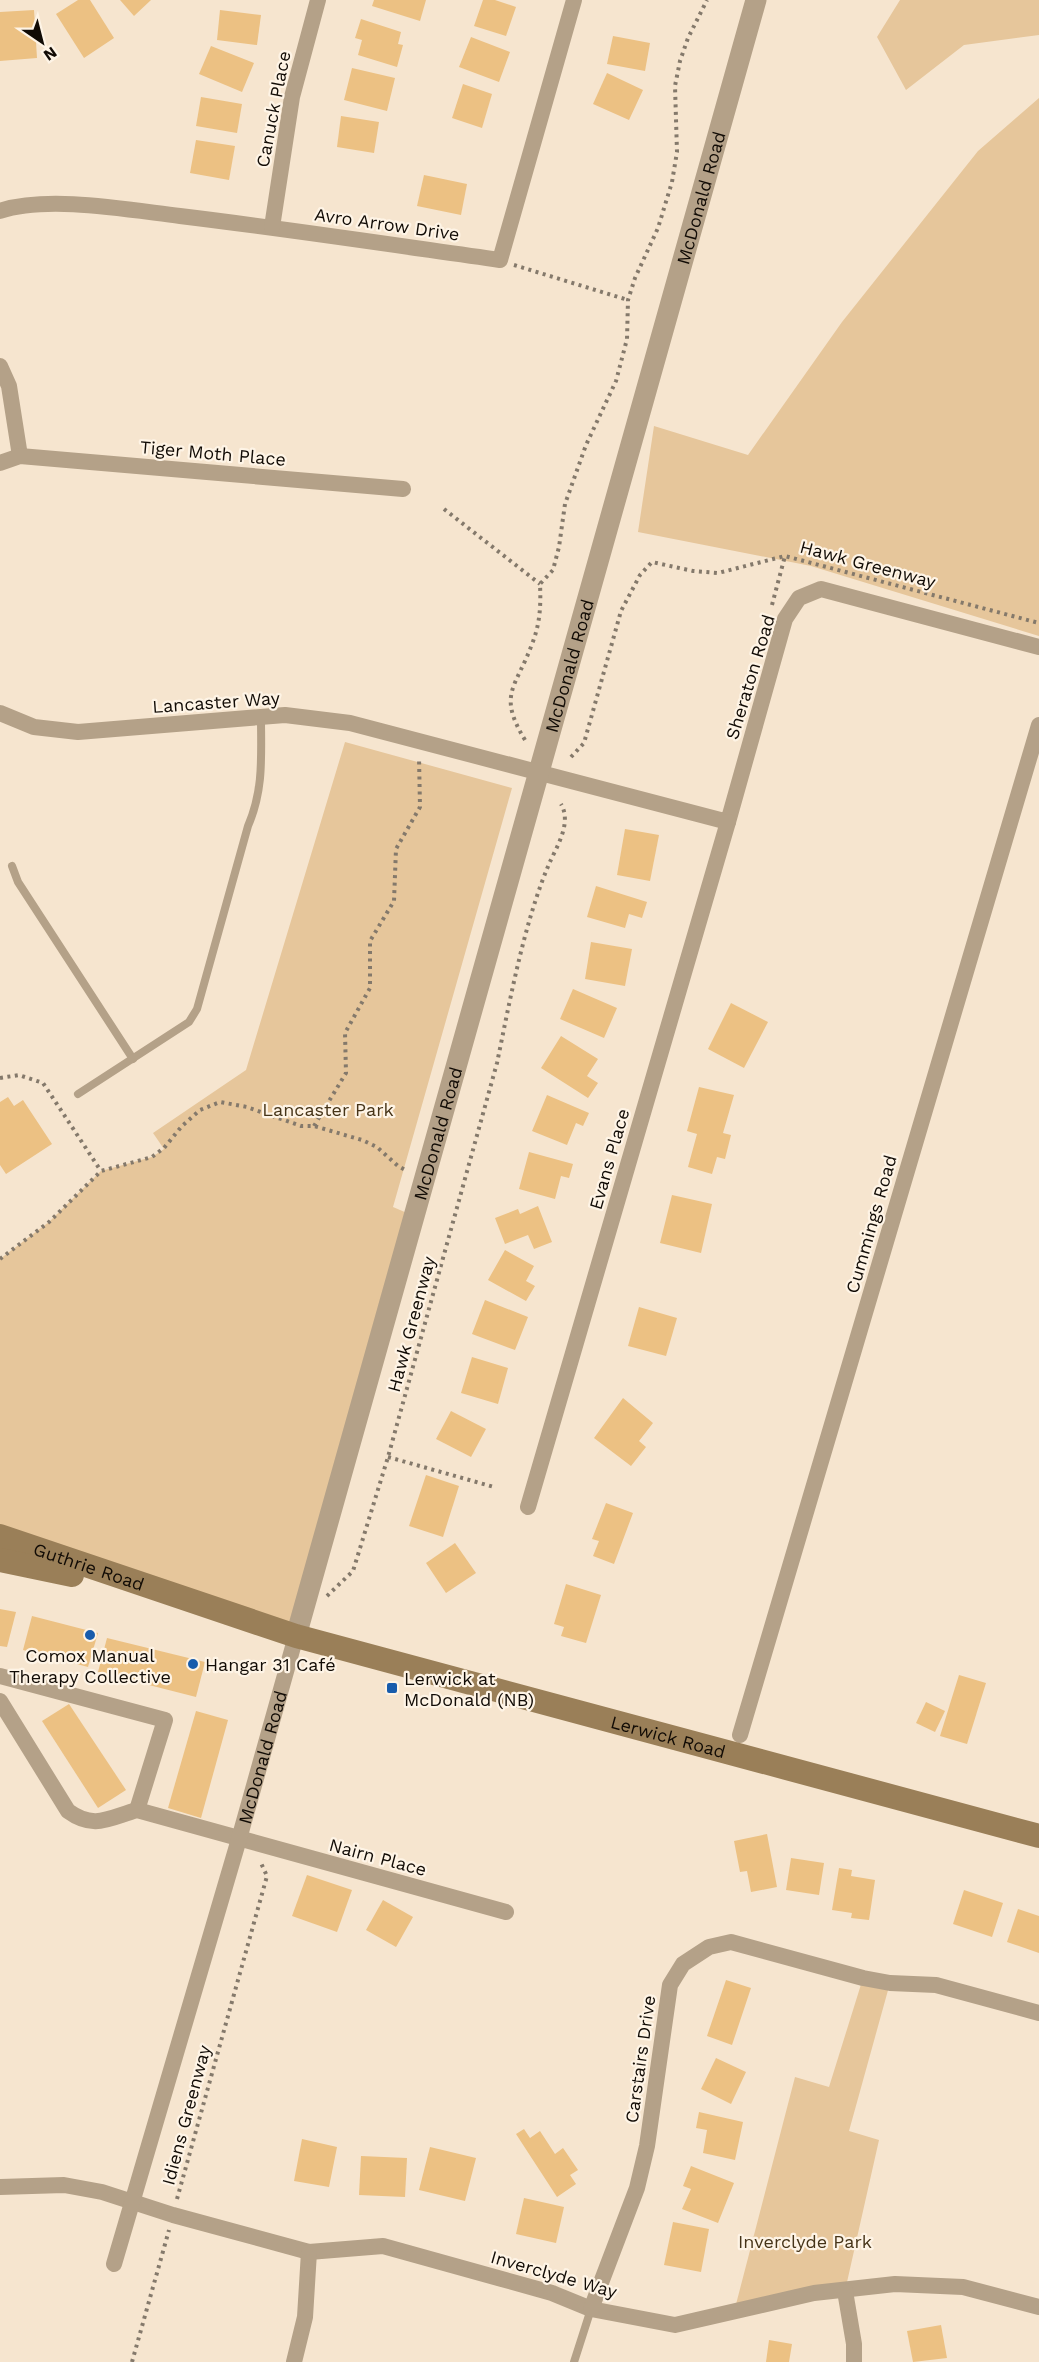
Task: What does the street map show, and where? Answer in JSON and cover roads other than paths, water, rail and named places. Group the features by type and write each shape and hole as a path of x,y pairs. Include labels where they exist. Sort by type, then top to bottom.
{"main road":[{"name":"Guthrie Road","path":"0,1536 296,1636"},
{"name":"Guthrie Road","path":"0,1560 177,1597"},
{"name":"Lerwick Road","path":"296,1636 1039,1836"}],"street":[{"name":"Canuck Place","path":"272,227 292,97 318,0"},
{"name":"Avro Arrow Drive","path":"0,211 20,204 101,206 272,227 500,260 574,0"},
{"name":"McDonald Road","path":"114,2264 239,1839 756,0"},
{"path":"0,366 9,386 20,456 0,463"},
{"name":"Tiger Moth Place","path":"20,456 403,489"},
{"name":"Sheraton Road","path":"728,822 785,619 799,598 821,589 1039,647"},
{"name":"Lancaster Way","path":"0,713 34,727 78,732 285,715 350,723 539,773"},
{"name":"Cummings Road","path":"740,1735 1039,725"},
{"path":"539,773 728,822"},
{"name":"Evans Place","path":"528,1508 728,822"},
{"path":"0,1676 165,1720 137,1810 96,1822 82,1821 68,1811 0,1701"},
{"name":"Nairn Place","path":"137,1810 506,1912"},
{"name":"Carstairs Drive","path":"591,2309 637,2188 646,2146 670,1985 683,1964 709,1947 731,1942 863,1978 890,1983 936,1985 1039,2013"},
{"name":"Inverclyde Way","path":"0,2187 64,2185 102,2192 173,2215 309,2252 383,2246 552,2294 591,2309 675,2325 814,2293 895,2284 963,2287 1039,2307"},
{"path":"294,2362 305,2317 309,2252"},
{"path":"845,2291 854,2344 854,2362"}],"lane":[{"path":"78,1094 189,1022 197,1010 248,826 256,806 261,783 261,717"},
{"path":"12,866 18,882 133,1059"},
{"path":"574,2362 591,2309"}],"place":[{"name":"Comox Manual Therapy Collective","path":"90,1635"},
{"name":"Hangar 31 Café","path":"193,1664"},
{"name":"Lerwick at McDonald (NB)","path":"392,1688"}],"park label":[{"name":"Lancaster Park","path":"328,1109"},
{"name":"Inverclyde Park","path":"805,2241"}]}
